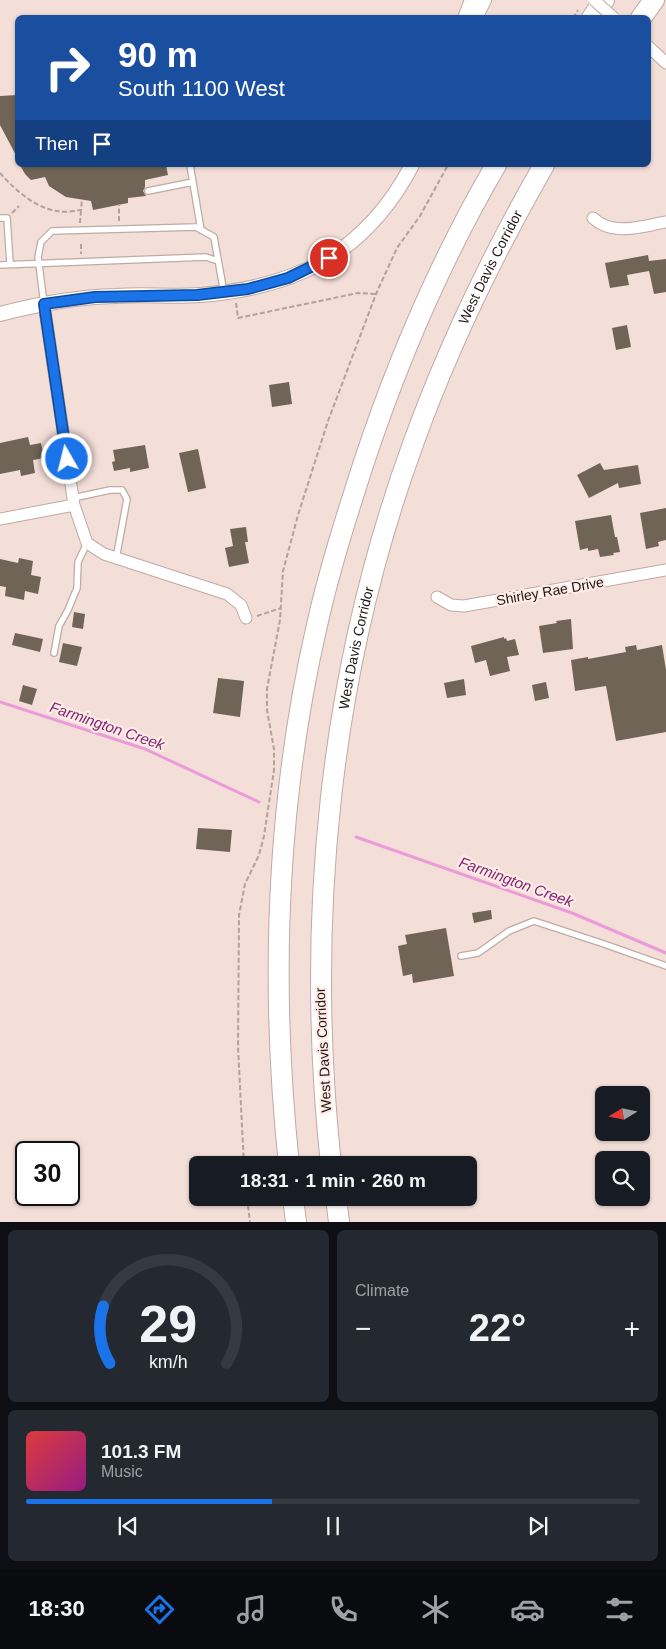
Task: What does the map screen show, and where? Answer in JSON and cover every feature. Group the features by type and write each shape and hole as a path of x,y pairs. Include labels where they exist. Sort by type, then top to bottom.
{"highway":[{"path":"594,15 604,0"},
{"path":"643,15 654,0"},
{"path":"288,1156 279,1031 278,936 280,893 288,804 308,670 317,625 335,555 389,390 419,315 458,232 495,167"},
{"name":"West Davis Corridor","path":"330,1156 324,1090 321,1022 322,894 334,768 357,642 388,520 427,407 465,316 543,167"},
{"path":"294,1206 296,1222"},
{"path":"337,1206 339,1222"}],"street":[{"path":"467,15 472,0"},
{"path":"476,15 484,0"},
{"path":"594,0 611,15"},
{"path":"651,50 665,62"},
{"path":"0,314 44,304 116,296 179,296 230,292 288,278 316,266 343,248 379,215 398,190 411,167"},
{"path":"593,218 604,226 615,229 666,222"},
{"path":"44,304 73,502 87,543 104,554 227,594 241,605 246,618"},
{"path":"0,519 73,502"},
{"name":"Shirley Rae Drive","path":"436,597 451,605 464,606 666,570"}],"lane":[{"path":"190,167 201,230"},
{"path":"148,191 192,182"},
{"path":"0,218 7,218 10,264"},
{"path":"44,304 39,263 41,242 52,231 196,226 214,237 218,261 230,292"},
{"path":"0,265 206,257 218,261"},
{"path":"73,502 110,490 122,490 127,499 116,558"},
{"path":"54,653 59,626 77,588 78,562 87,543"},
{"path":"461,956 478,953 509,930 534,921 666,966"}],"path":[{"path":"0,173 14,188 39,205 57,211 81,210"},
{"path":"80,223 82,200"},
{"path":"119,204 119,221"},
{"path":"230,292 238,318 358,293 376,294"},
{"path":"246,618 281,608"},
{"path":"248,1206 250,1222"}],"building":[{"path":"15,95 15,153 0,125 0,96"},
{"path":"21,167 166,167 168,175 145,180 143,191 146,196 128,198 128,203 93,210 91,201 66,197 49,186 45,177 31,180"},
{"path":"648,255 649,261 666,259 666,292 654,294 649,271 627,275 629,285 610,288 605,263"},
{"path":"627,325 631,347 616,350 612,328"},
{"path":"289,382 292,404 272,407 269,385"},
{"path":"28,437 30,445 41,443 44,458 33,460 35,473 21,476 20,470 0,474 0,443"},
{"path":"145,445 149,468 130,472 130,468 114,471 112,462 115,461 113,450"},
{"path":"198,449 206,488 188,492 179,453"},
{"path":"600,463 604,470 638,465 641,484 619,488 618,483 589,498 577,475"},
{"path":"666,508 666,540 658,542 659,546 646,549 640,513"},
{"path":"611,515 620,552 600,557 598,549 588,551 588,548 580,550 575,521"},
{"path":"246,527 248,542 245,542 249,563 229,567 225,548 233,546 230,529"},
{"path":"19,558 33,561 31,575 41,577 38,594 25,591 24,600 5,596 6,587 0,586 0,559 18,563"},
{"path":"74,612 85,614 83,629 72,627"},
{"path":"571,619 573,649 543,653 539,626"},
{"path":"15,633 43,639 40,652 12,645"},
{"path":"504,637 507,641 515,639 519,655 507,657 510,671 490,676 486,660 475,663 471,646"},
{"path":"63,643 82,647 77,666 59,662"},
{"path":"636,645 637,650 662,645 666,670 666,732 616,741 606,686 575,691 571,660 626,652 625,647"},
{"path":"218,678 244,681 240,717 213,713"},
{"path":"464,679 466,695 447,698 444,683"},
{"path":"546,682 549,698 535,701 532,685"},
{"path":"23,685 37,689 32,705 19,701"},
{"path":"198,828 232,830 230,852 196,849"},
{"path":"491,910 492,919 474,923 472,913"},
{"path":"446,928 454,976 413,983 412,974 403,976 398,946 407,944 405,935"}],"waterway":[{"name":"Farmington Creek","path":"0,702 145,749 259,802"},
{"name":"Farmington Creek","path":"356,837 572,913 666,953"}],"route":[{"path":"67,459 44,304 95,297 136,295 179,296 215,294 248,289 288,278 329,258"}]}
